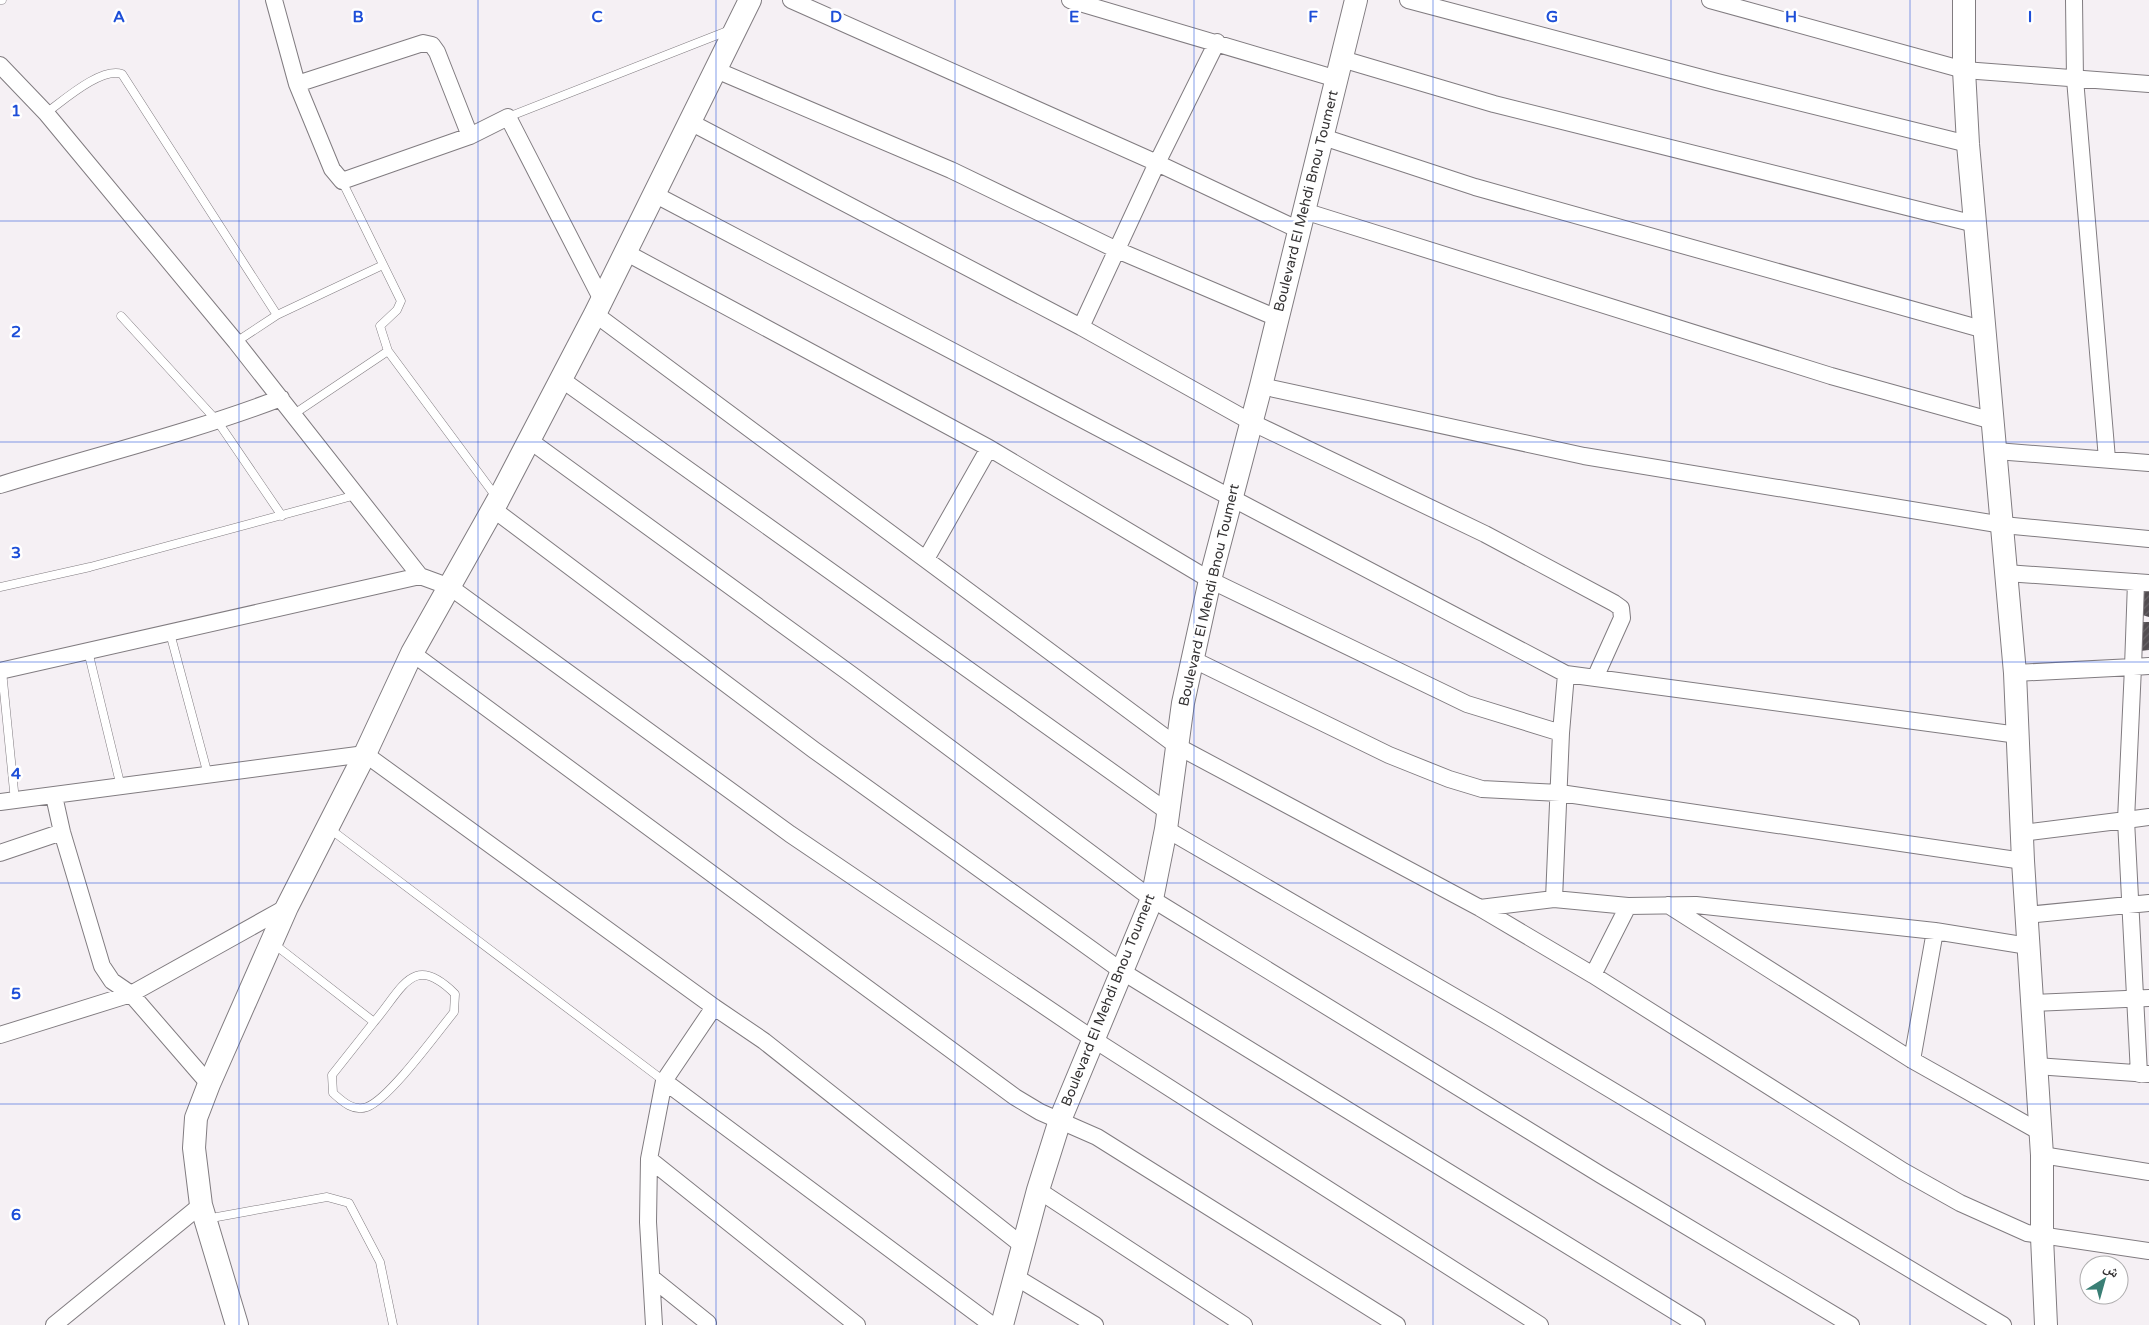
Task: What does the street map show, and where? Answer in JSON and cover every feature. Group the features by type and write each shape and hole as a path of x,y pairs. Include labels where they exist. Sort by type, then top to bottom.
{"street":[{"path":"274,0 296,84 332,169 342,181 470,136 508,117 598,307 926,559 1177,746 1480,908 1593,975 1903,1171 1989,1218 2042,1237 2149,1251"},
{"path":"237,1325 203,1212 194,1148 196,1118 209,1084 287,907 326,826 365,754 412,653 450,587 561,379 750,0"},
{"path":"791,0 1157,163 1302,221 1812,371 1993,421"},
{"path":"1070,0 1217,42 1494,104 1975,224"},
{"name":"Boulevard El Mehdi Bnou Toumert","path":"1002,1325 1038,1190 1060,1120 1152,899 1167,821 1183,703 1192,659 1210,580 1261,386 1356,0"},
{"path":"1408,0 1717,82 1968,144"},
{"path":"1710,0 1964,70 2149,84"},
{"path":"1964,0 1964,70 1968,144 2015,673 2026,915 2042,1155 2042,1237 2046,1325"},
{"path":"2074,0 2075,79 2107,459"},
{"path":"1081,327 1157,163 1217,42"},
{"path":"296,84 424,43 432,45 437,52 470,136"},
{"path":"0,65 46,112 236,342 420,576 450,587 790,834 1093,1039 1540,1325"},
{"path":"716,70 951,170 1117,250 1277,318"},
{"path":"690,122 1081,327 1251,422 1485,534 1614,603 1621,608 1622,618 1595,678"},
{"path":"1323,137 1494,192 1985,330"},
{"path":"654,194 1566,674 2018,735"},
{"path":"625,252 989,448 1210,580 1468,704 1560,733"},
{"path":"561,379 1167,821 2003,1325"},
{"path":"1261,386 1584,456 2003,525 2149,539"},
{"path":"0,486 105,453 218,422 281,398"},
{"path":"529,440 852,675 1152,899 1601,1175 1851,1325"},
{"path":"926,559 989,448"},
{"path":"1996,450 2149,462"},
{"path":"495,504 814,750 1123,972 1697,1325"},
{"path":"2006,573 2143,583 2141,667 2126,820 2131,905 2143,998 2144,1074 2036,1066"},
{"path":"1,671 420,576"},
{"path":"412,653 990,1079 1040,1112 1098,1137 1397,1325"},
{"path":"1192,659 1389,755 1449,779 1482,789 1560,793 2023,861"},
{"path":"2015,673 2141,667"},
{"path":"1554,899 1560,793 1560,733 1566,674"},
{"path":"7,801 365,754 714,1007 764,1041 1023,1246"},
{"path":"54,796 62,832 102,966 112,981 131,994 209,1084"},
{"path":"2022,833 2149,817"},
{"path":"0,853 62,832"},
{"path":"1480,908 1554,899 1628,906 1696,904 1935,931 2028,946"},
{"path":"2026,915 2149,903"},
{"path":"1668,905 1912,1060 2040,1132"},
{"path":"1593,975 1628,906"},
{"path":"0,1034 131,994 287,907"},
{"path":"1912,1060 1935,931"},
{"path":"2033,1003 2143,998"},
{"path":"654,1325 648,1222 649,1159 664,1081 714,1007"},
{"path":"664,1081 992,1325"},
{"path":"2042,1155 2149,1172"},
{"path":"649,1159 857,1325"},
{"path":"1038,1190 1244,1325"},
{"path":"54,1325 203,1212"},
{"path":"1014,1276 1095,1325"},
{"path":"652,1278 709,1324"}],"lane":[{"path":"508,117 737,28"},
{"path":"46,112 103,74 115,72 122,74 277,315"},
{"path":"342,181 401,301 396,310 380,326 388,352 495,504"},
{"path":"236,342 277,315 383,265"},
{"path":"121,316 218,422 282,516"},
{"path":"294,414 388,352"},
{"path":"0,586 90,567 357,495"},
{"path":"170,633 208,776"},
{"path":"88,651 121,787"},
{"path":"1,671 7,801"},
{"path":"326,826 664,1081"},
{"path":"271,942 374,1022"},
{"path":"425,973 444,983 455,994 454,1012 384,1096 366,1107 347,1106 333,1093 332,1075 374,1022 413,975 425,973"},
{"path":"203,1212 327,1198 349,1203 380,1262 394,1325"}],"building":[{"path":"2142,590 2149,590 2149,617 2142,615"},
{"path":"2141,622 2149,622 2149,650 2140,651"}]}
